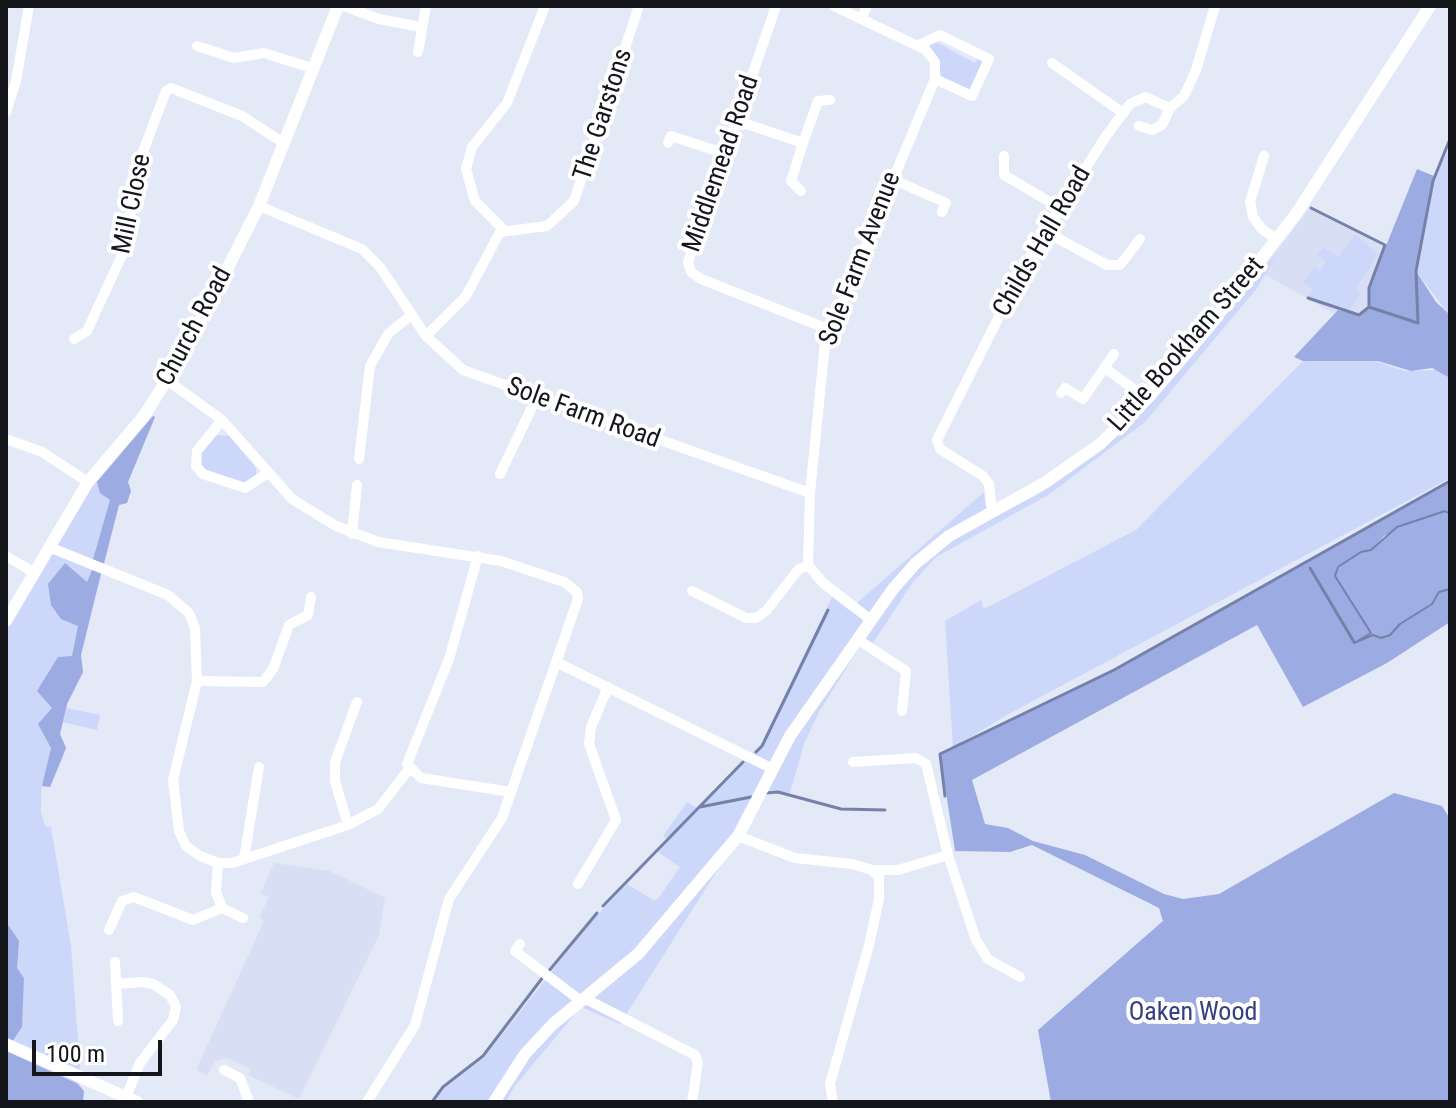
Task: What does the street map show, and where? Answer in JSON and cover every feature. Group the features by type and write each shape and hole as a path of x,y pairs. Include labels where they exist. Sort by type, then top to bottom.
{"street":[{"path":"6,112 16,81 29,6"},
{"path":"341,6 379,19 421,27"},
{"name":"Church Road","path":"6,621 88,482 144,416 167,380 259,206 312,68 341,6"},
{"path":"418,52 426,6"},
{"path":"426,336 466,296 495,237 504,230 481,211 469,191 468,157 479,137 507,103 545,6"},
{"name":"The Garstons","path":"504,230 547,226 574,201 639,6"},
{"name":"Middlemead Road","path":"776,6 689,252 691,272 828,329"},
{"path":"834,6 917,46 935,62 935,79 972,96 989,59 940,35 917,46"},
{"path":"861,19 867,6"},
{"path":"1139,126 1152,130 1162,125 1170,108 1184,96 1196,70 1215,6"},
{"name":"Little Bookham Street","path":"494,1102 525,1054 553,1024 638,954 738,836 790,736 857,639 916,563 949,536 1046,482 1100,444 1147,399 1277,240 1333,161 1430,6"},
{"path":"197,46 234,58 264,53 312,68"},
{"path":"1052,63 1123,113 1130,104 1145,97 1170,108"},
{"name":"Sole Farm Avenue","path":"810,493 828,329 935,79"},
{"name":"Mill Close","path":"74,339 87,331 129,240 133,178 166,91 171,88 230,111 282,142"},
{"path":"801,191 791,181 803,143 818,101 830,100"},
{"name":"Childs Hall Road","path":"992,511 989,484 976,470 940,449 937,440 1020,275 1123,113"},
{"path":"735,120 803,143"},
{"path":"668,143 671,136 723,153"},
{"path":"1004,156 1004,175 1060,208"},
{"path":"1264,156 1250,202 1253,217 1262,229 1277,240"},
{"path":"892,179 946,203 942,212"},
{"name":"Sole Farm Road","path":"259,206 362,249 380,267 426,336 463,370 810,493"},
{"path":"1046,232 1107,265 1120,265 1140,239"},
{"path":"359,459 370,366 388,334 411,315"},
{"path":"1061,393 1065,388 1083,399 1114,354"},
{"path":"1105,368 1147,399"},
{"path":"167,380 222,420 292,499 352,534 404,547 478,556 522,567 564,582 577,592 578,599 511,792 495,830 449,899 415,1025 367,1102"},
{"path":"500,474 537,397"},
{"path":"222,420 197,451 196,466 203,474 245,488 268,473"},
{"path":"6,439 42,452 88,482"},
{"path":"352,534 357,485"},
{"path":"810,493 808,565 823,583 871,620"},
{"path":"49,547 181,604 195,628 197,681 173,765 175,815 186,846 218,863 244,859 348,825 378,809 409,769"},
{"path":"6,556 35,573"},
{"path":"478,556 449,659 406,758 409,769 428,779 511,792"},
{"path":"692,591 746,618 756,618 766,611 798,570 808,565"},
{"path":"197,681 263,682 273,669 289,625 308,615 311,597"},
{"path":"857,639 906,671 902,711"},
{"path":"556,662 773,769"},
{"path":"578,884 616,820 589,744 591,727 608,687"},
{"path":"348,825 335,781 335,762 357,702"},
{"path":"853,762 909,758 926,764 948,855 976,940 988,959 1020,977"},
{"path":"244,859 259,767"},
{"path":"738,836 795,858 842,861 872,870 898,870 948,855"},
{"path":"218,863 216,892 222,908 243,918"},
{"path":"833,1102 830,1084 879,899 879,880 872,870"},
{"path":"109,930 122,901 134,897 193,920 222,908"},
{"path":"520,944 515,951 583,1000 695,1055 698,1062 692,1102"},
{"path":"115,962 118,1021"},
{"path":"6,1044 131,1100 140,1063 173,1020 176,1007 170,995 153,984 116,984"},
{"path":"224,1070 240,1078 246,1101"}],"shaded area":[{"path":"936,42 975,63 978,58 983,60 969,91 941,76 938,58 926,46"},
{"path":"1450,147 1450,316 1416,271 1433,181"},
{"path":"1309,209 1383,246 1369,288 1369,305 1359,315 1339,310 1335,314 1260,272"},
{"path":"1355,235 1378,254 1356,288 1361,293 1348,312 1318,304 1308,297 1313,289 1303,282 1314,267 1320,271 1326,262 1317,255 1324,247 1338,257"},
{"path":"1278,252 1258,287 1145,422 1048,495 936,557 913,582 873,643 865,641 854,656 819,712 804,744 790,793 768,790 620,1024 581,1007 514,1087 506,1102 435,1102 444,1089 484,1058 588,925 627,884 653,900 658,899 680,867 658,852 669,840 663,836 687,802 699,809 762,743 832,597 849,610 984,492 985,505 995,516 1037,495 1082,464 1125,430 1155,398"},
{"path":"1372,360 1405,371 1440,370 1450,378 1450,478 1005,716 953,748 945,621 981,600 984,609 1136,530 1303,361"},
{"path":"153,416 128,482 131,491 127,503 119,505 81,655 83,672 67,704 67,708 100,715 97,730 63,722 60,734 66,748 50,787 42,786 41,791 41,812 45,826 51,827 71,946 80,1067 78,1084 84,1091 83,1102 6,1102 6,631 86,493"},
{"path":"217,435 229,436 256,468 256,476 244,483 203,469 200,454"},
{"path":"1445,511 1450,514 1450,589 1439,592 1432,604 1400,624 1390,635 1381,638 1373,635 1354,643 1371,633 1335,576 1338,567 1361,552 1371,550 1397,527"},
{"path":"274,863 330,871 385,898 379,935 299,1099 248,1075 251,1069 227,1058 215,1061 207,1076 196,1070 264,921 259,918 269,897 261,893"}],"green space":[{"path":"1417,169 1434,176 1416,271 1436,302 1450,315 1450,378 1432,368 1411,371 1378,361 1303,361 1294,357 1338,310 1359,315 1369,307 1369,288"},
{"path":"153,416 128,482 131,491 127,503 119,505 103,567 92,563 110,500 100,493 97,482"},
{"name":"Oaken Wood","path":"1450,481 1450,514 1445,511 1384,536 1371,550 1361,552 1336,569 1371,633 1356,641 1373,635 1390,635 1400,624 1432,604 1439,592 1450,589 1450,622 1387,663 1303,707 1257,625 972,780 985,824 1008,828 1033,841 1085,855 1164,894 1183,899 1219,894 1394,793 1442,806 1450,819 1450,1102 1051,1102 1038,1030 1163,921 1159,908 1032,845 1010,852 955,851 940,754 1114,670"},
{"path":"65,563 87,582 92,570 101,573 81,655 83,672 67,704 60,734 66,748 50,787 42,786 51,748 38,724 52,708 37,691 58,657 72,656 78,626 61,619 51,605 48,584"},
{"path":"6,922 19,941 17,968 24,978 22,1027 12,1042 6,1039"},
{"path":"6,1051 78,1084 84,1091 83,1102 6,1102"}],"waterway":[{"path":"1369,307 1418,323 1416,271 1433,181 1450,139"},
{"path":"1311,208 1385,245 1369,288 1369,307"},
{"path":"1308,298 1359,315 1369,307"},
{"path":"945,796 940,754 1114,670 1450,481"},
{"path":"1310,568 1354,642"},
{"path":"756,752 762,746 828,610"},
{"path":"603,906 743,762"},
{"path":"766,793 778,792 841,809 885,810"},
{"path":"700,807 751,797"},
{"path":"548,972 597,913"},
{"path":"432,1102 443,1087 483,1056 543,977"}]}
